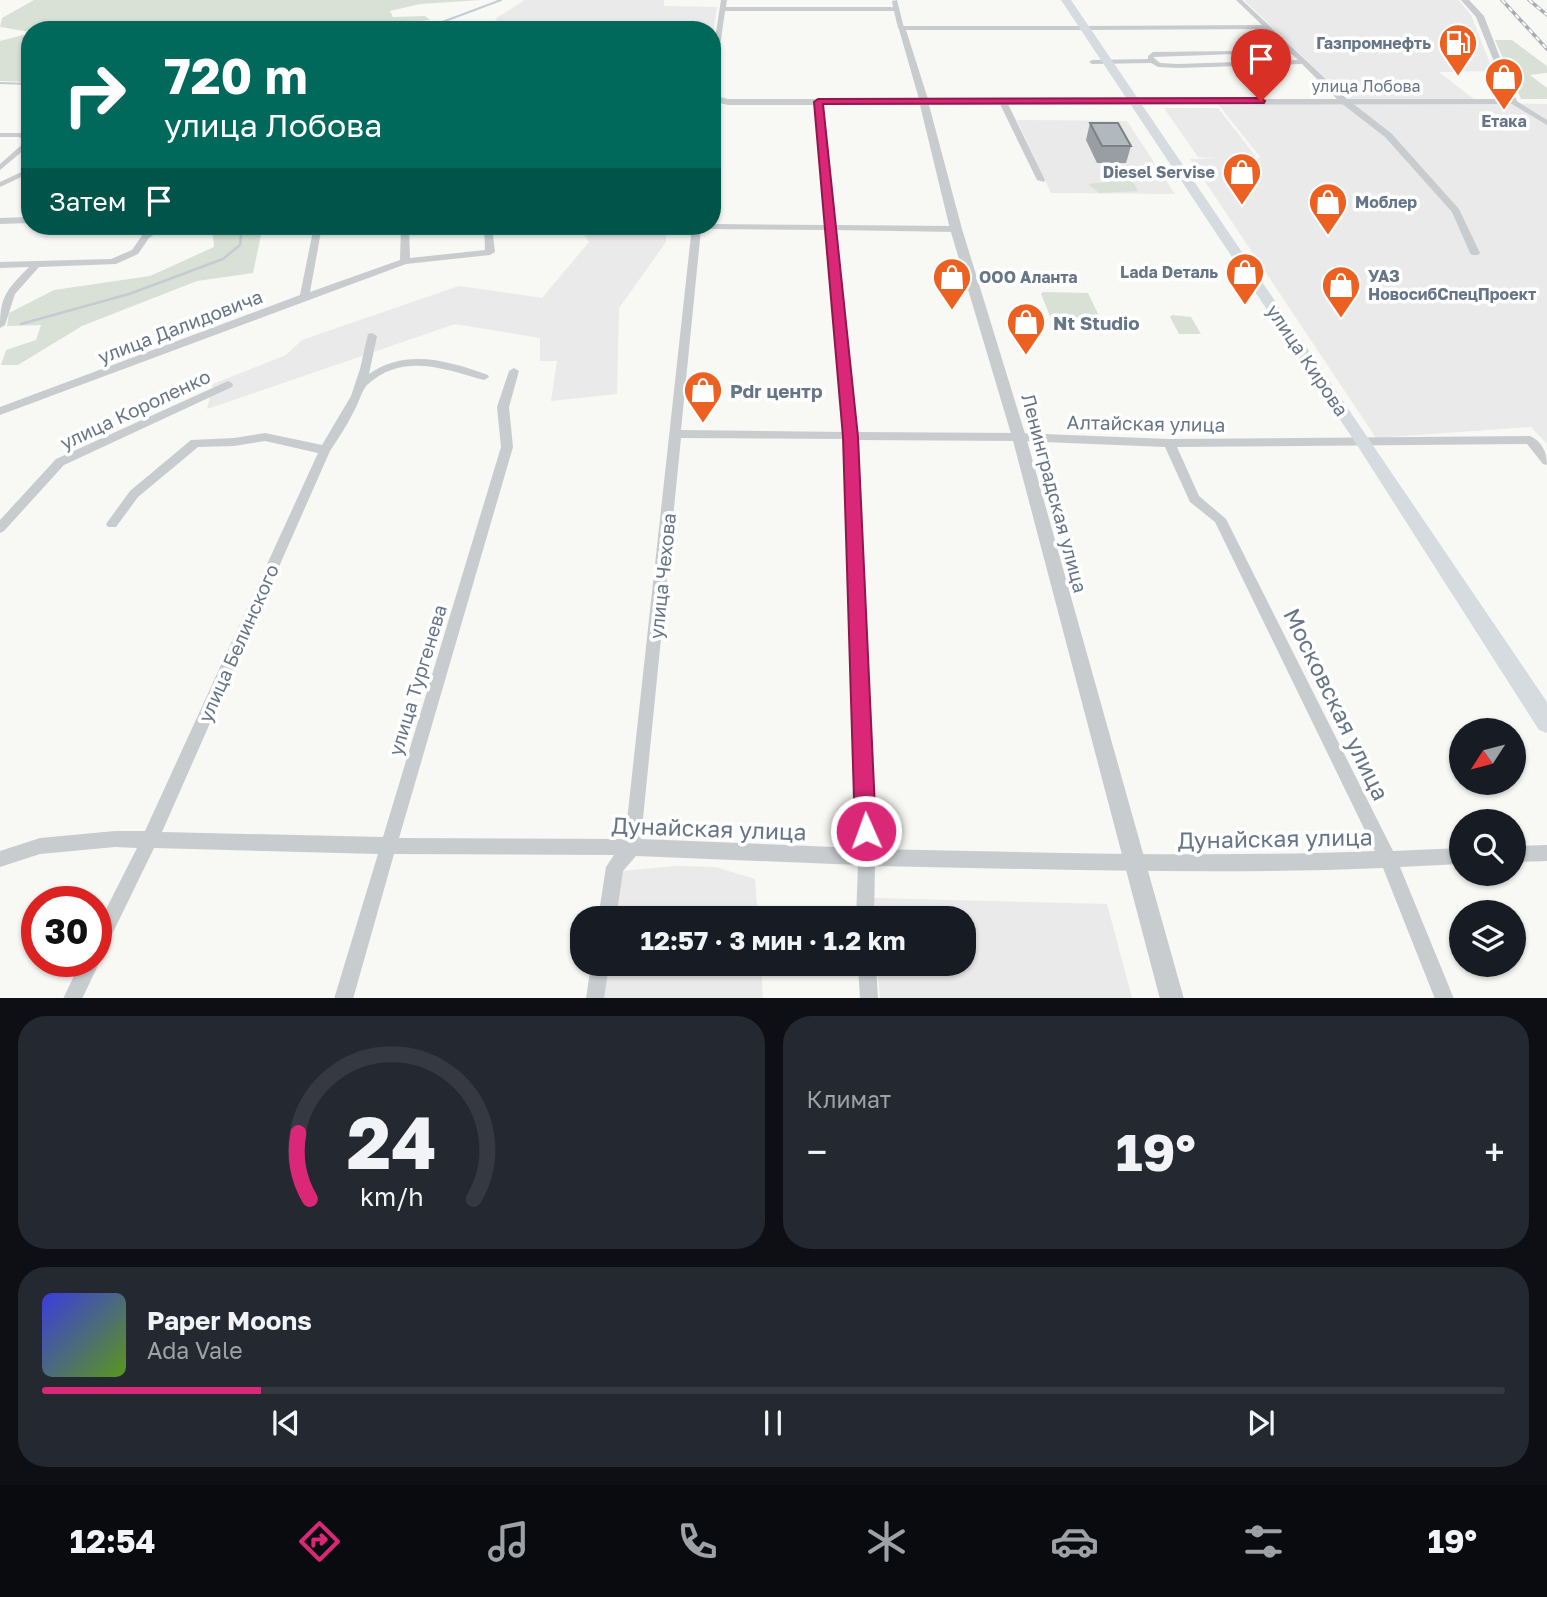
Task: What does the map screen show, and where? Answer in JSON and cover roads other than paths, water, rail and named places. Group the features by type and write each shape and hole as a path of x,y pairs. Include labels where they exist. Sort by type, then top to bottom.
{"main road":[{"name":"улица Кирова","path":"1066,0 1085,28 1100,62 1135,101 1547,722"}],"street":[{"path":"721,22 724,0"},
{"path":"809,0 810,9"},
{"name":"Ленинградская улица","path":"895,0 956,229 1019,437 1172,998"},
{"path":"1239,0 1345,101 1388,135 1456,211 1475,253"},
{"path":"1465,0 1480,16 1515,102 1547,123"},
{"path":"723,9 897,9"},
{"path":"901,28 1269,27"},
{"path":"1152,61 1150,57 1153,54 1234,53"},
{"path":"1100,62 1152,61 1158,65 1178,66 1304,62"},
{"name":"улица Лобова","path":"721,100 1515,102"},
{"path":"818,102 850,437 867,857 865,906"},
{"path":"1003,102 1041,180"},
{"path":"0,135 21,136"},
{"path":"0,169 21,149"},
{"path":"0,169 21,170"},
{"path":"0,185 21,174"},
{"path":"0,221 21,220"},
{"path":"721,226 956,229"},
{"path":"0,265 113,262 135,252 148,235"},
{"path":"304,297 316,235"},
{"path":"405,235 405,261"},
{"name":"улица Далидовича","path":"0,411 405,261 490,252 489,235"},
{"name":"улица Чехова","path":"609,906 615,867 632,847 677,434 695,235"},
{"path":"0,325 10,293 36,265"},
{"name":"улица Белинского","path":"112,916 149,841 325,450 353,409 369,360 372,336"},
{"path":"361,384 386,368 402,363 449,366 484,377"},
{"name":"улица Тургенева","path":"344,998 507,447 503,407 514,371"},
{"name":"улица Короленко","path":"0,528 60,462 228,385"},
{"name":"Алтайская улица","path":"677,434 1019,437 1169,443 1530,440 1547,461"},
{"path":"112,524 134,494 195,443 234,442 265,437 325,450"},
{"name":"Московская улица","path":"1169,443 1194,499 1220,519 1388,859 1445,998"},
{"name":"Дунайская улица","path":"0,859 40,846 115,839 388,846 632,847 867,857 1134,863 1299,863 1449,856"},
{"path":"1526,854 1547,853"},
{"path":"595,998 598,976"},
{"path":"868,976 869,998"},
{"path":"72,998 83,977"}],"waterway":[{"path":"445,21 501,0"},
{"path":"0,83 21,84"},
{"path":"21,324 129,294 223,259 240,245 241,235"}],"railway":[{"path":"1502,0 1547,49"},
{"path":"1529,0 1547,15"}],"place":[{"name":"Газпромнефть","path":"1458,77"},
{"name":"Етака","path":"1504,111"},
{"name":"Diesel Servise","path":"1242,206"},
{"name":"Моблер","path":"1328,236"},
{"name":"Lada Dеталь","path":"1245,306"},
{"name":"ООО Аланта","path":"952,311"},
{"name":"УАЗ НовосибСпецПроект","path":"1341,319"},
{"name":"Nt Studio","path":"1026,356"},
{"name":"Pdr центр","path":"703,424"}]}
